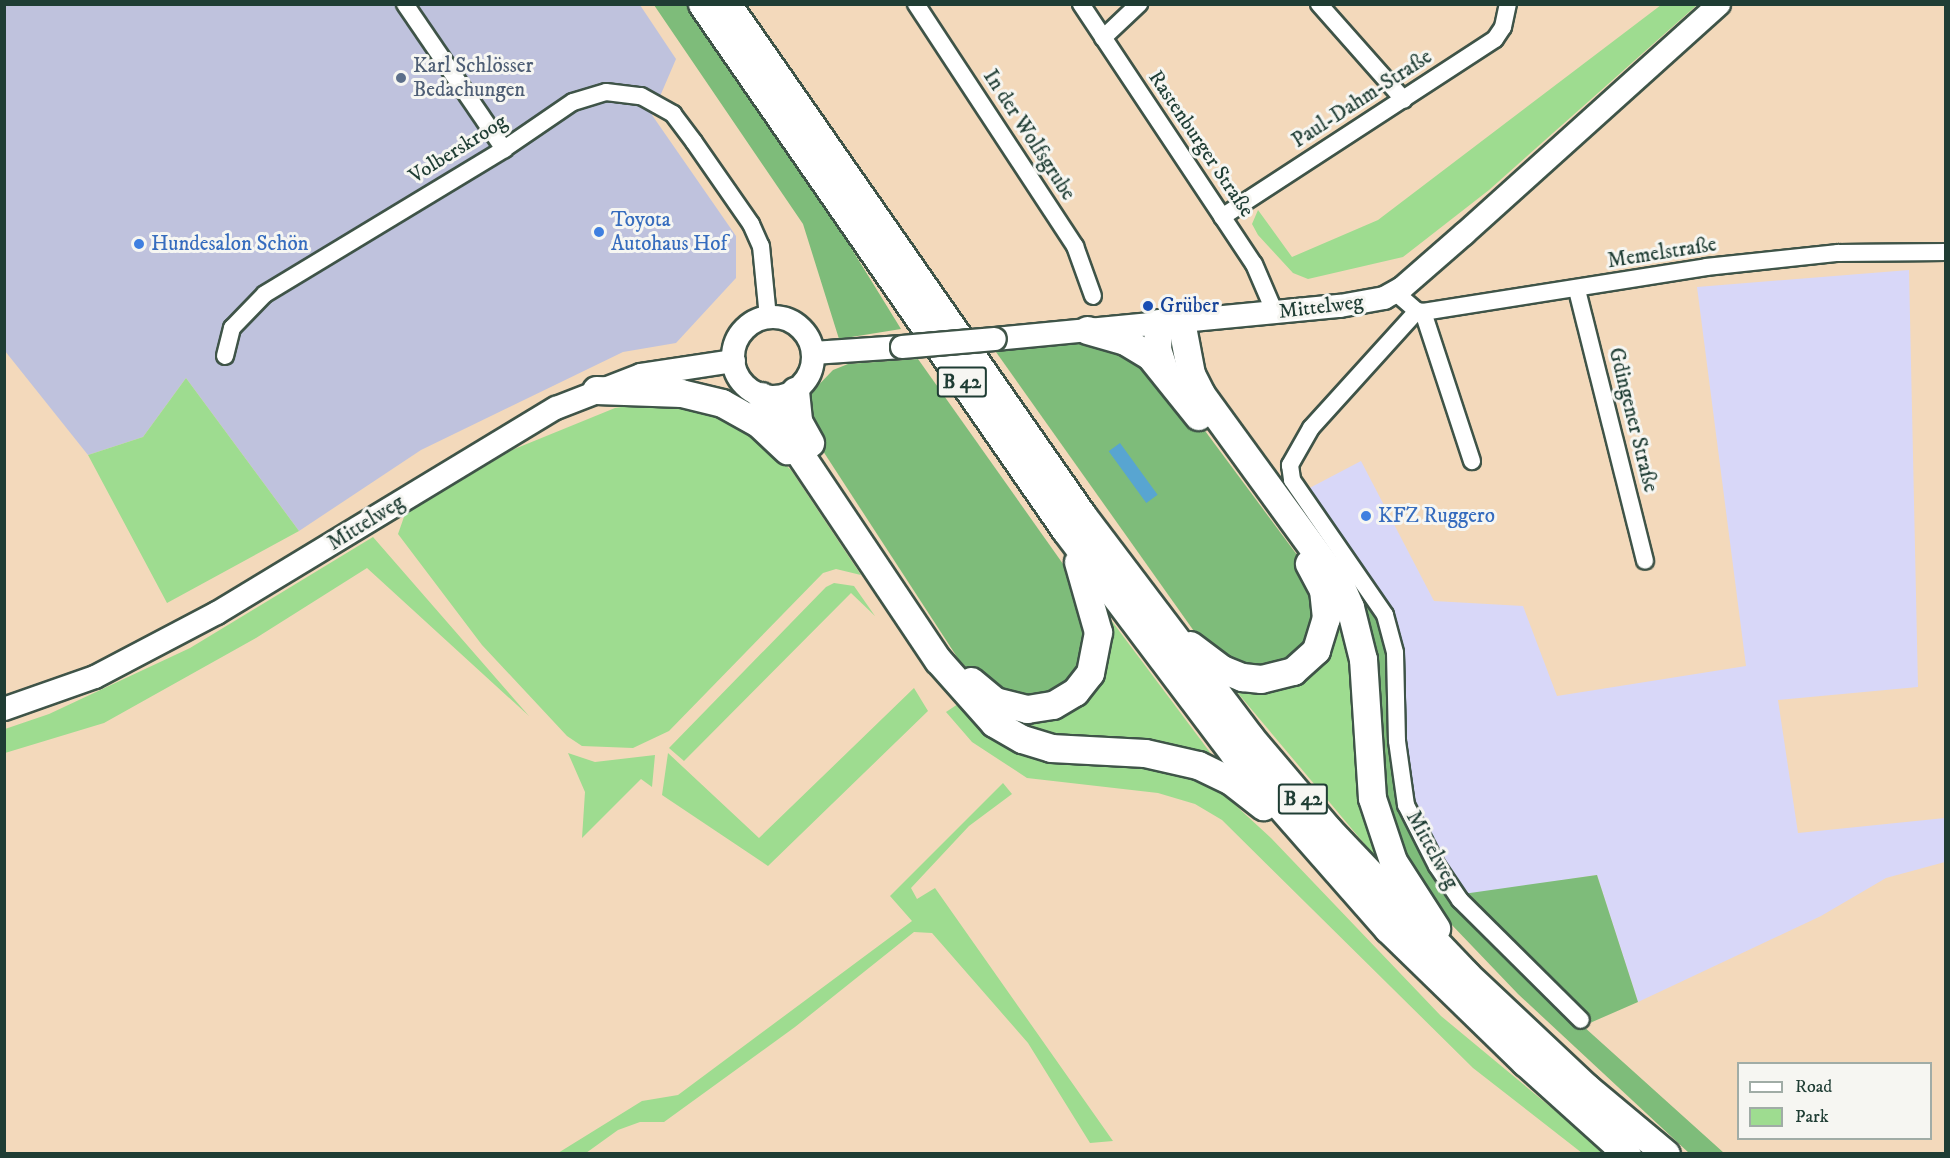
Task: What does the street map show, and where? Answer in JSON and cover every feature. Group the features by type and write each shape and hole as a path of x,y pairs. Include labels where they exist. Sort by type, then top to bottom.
{"highway":[{"name":"B 42","path":"702,4 1066,531 1176,680 1315,850 1450,991 1627,1154"},
{"name":"B 42","path":"727,4 1152,613 1250,737 1329,830 1466,974 1586,1087 1666,1154"},
{"path":"1163,368 1157,349 1169,322"},
{"path":"1169,322 1201,394 1341,586 1350,607 1364,659 1372,798 1385,842 1466,974"},
{"path":"1087,330 1136,346 1163,368 1314,571 1323,590 1326,618 1316,650 1306,662 1279,677 1261,679 1222,669 1152,613"},
{"path":"596,390 681,393 722,403 767,431 808,476 828,491"},
{"path":"795,391 798,421 804,433 938,641 982,692 1010,706 1040,709 1064,701 1083,683 1095,659 1096,617 1066,531"},
{"path":"761,396 828,491 938,660 994,723 1022,740 1051,748 1145,753 1198,765 1245,791 1315,850"}],"main road":[{"name":"Mittelweg","path":"813,354 1275,313 1340,306 1395,292 1719,4"},
{"path":"768,318 784,319 798,326 813,354 809,375 795,391 779,397 761,396 742,382 734,361 740,336 752,324 768,318"},
{"name":"Mittelweg","path":"4,709 95,677 218,613 556,408 596,390 677,367 734,361"}],"street":[{"path":"405,4 504,149"},
{"name":"In der Wolfsgrube","path":"916,4 1075,246 1089,276 1093,296"},
{"name":"Rastenburger Straße","path":"1081,4 1254,264 1275,313"},
{"path":"1103,38 1139,4"},
{"path":"1319,4 1404,100"},
{"name":"Paul-Dahm-Straße","path":"1222,217 1495,39 1503,27 1509,5"},
{"name":"Volberskroog","path":"225,356 232,328 265,294 504,149 573,102 606,92 641,96 673,114 751,224 761,246 768,318"},
{"name":"Memelstraße","path":"1420,312 1577,290 1718,266 1839,253 1946,252"},
{"name":"Gdingener Straße","path":"1577,290 1645,561"},
{"path":"1395,292 1420,312 1472,461"},
{"name":"Mittelweg","path":"1420,312 1311,428 1290,465 1292,480 1384,615 1395,653 1397,741 1406,805 1437,866 1460,900 1581,1020"}],"shaded area":[{"path":"5,5 640,5 676,59 652,115 736,236 736,278 676,343 623,352 421,450 299,531 186,378 143,437 88,455 5,351"},
{"path":"1909,270 1918,687 1778,700 1798,833 1945,818 1945,862 1886,878 1821,916 1638,1002 1597,875 1463,895 1409,803 1405,720 1302,492 1361,461 1434,601 1523,606 1557,696 1746,666 1697,287"}],"green space":[{"path":"654,5 687,5 808,178 901,329 839,339 803,224"},
{"path":"1661,5 1697,5 1489,190 1403,257 1308,279 1293,273 1258,235 1252,224 1258,210 1292,257 1378,220"},
{"path":"1062,343 1111,346 1171,385 1306,567 1317,603 1303,650 1287,660 1250,668 1226,660 1196,634 996,352"},
{"path":"918,359 1068,571 1088,627 1083,662 1064,689 1019,698 974,675 959,660 808,428 807,397 833,370 848,364"},
{"path":"186,378 299,531 167,603 88,455 143,437"},
{"path":"646,403 673,403 723,418 752,433 791,470 861,575 836,569 823,573 669,731 633,748 582,746 567,736 482,645 398,534 405,514 512,450 615,408"},
{"path":"1270,476 1302,492 1385,600 1409,803 1463,894 1597,875 1638,1002 1583,1026 1724,1153 1689,1153 1518,994 1428,900 1396,845 1385,812 1373,665"},
{"path":"373,537 529,716 367,568 256,638 104,723 5,753 5,729 49,714 190,648"},
{"path":"834,583 854,586 875,616 851,593 684,761 669,748 826,587"},
{"path":"1337,605 1347,628 1383,866 1226,679"},
{"path":"1105,612 1218,763 1038,735 999,712"},
{"path":"914,688 928,711 768,866 662,795 668,753 759,838"},
{"path":"958,704 978,723 1023,753 1054,762 1157,768 1190,777 1221,792 1271,838 1441,1016 1606,1153 1582,1153 1473,1068 1222,820 1195,804 1158,793 1027,778 972,742 946,712"},
{"path":"568,753 595,762 655,755 652,787 641,779 582,838 585,792"},
{"path":"1003,783 1012,794 969,826 911,888 917,899 935,888 1113,1141 1090,1143 1028,1043 932,933 914,932 795,1027 664,1122 640,1122 618,1130 586,1153 558,1153 642,1101 678,1095 912,921 890,896"}],"water":[{"path":"1120,443 1158,495 1146,503 1109,451"}],"place":[{"name":"Karl Schlösser Bedachungen","path":"401,78"},
{"name":"Toyota Autohaus Hof","path":"599,232"},
{"name":"Hundesalon Schön","path":"139,244"},
{"name":"Grüber","path":"1148,306"},
{"name":"KFZ Ruggero","path":"1366,516"}]}
